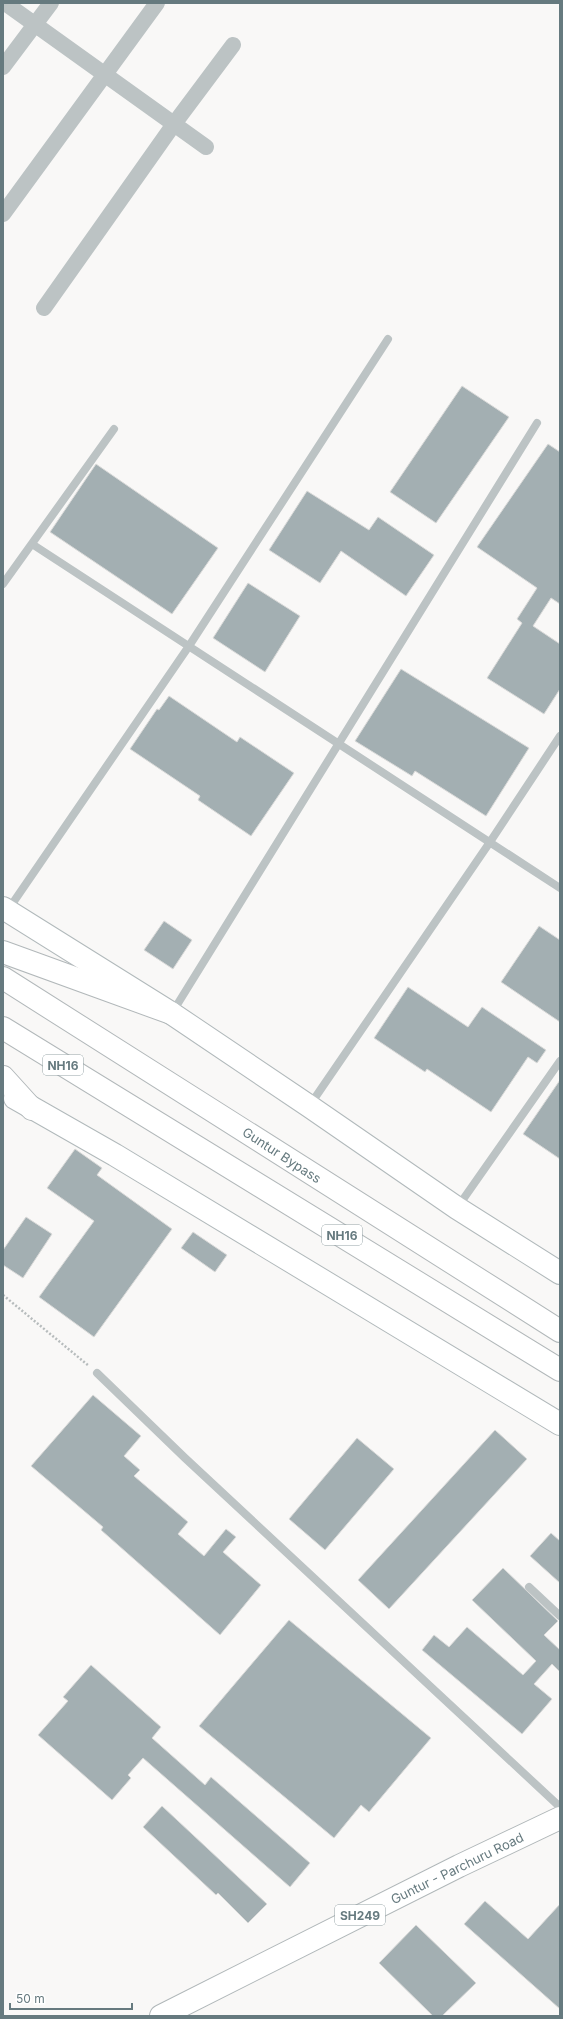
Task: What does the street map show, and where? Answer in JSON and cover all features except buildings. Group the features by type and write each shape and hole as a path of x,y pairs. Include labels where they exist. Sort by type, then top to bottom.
{"main road":[{"path":"5,909 171,1013 457,1208 560,1273"},
{"path":"3,952 171,1013"},
{"name":"Guntur Bypass","path":"3,978 197,1100 426,1248 560,1331"},
{"name":"NH16","path":"3,1028 560,1370"},
{"path":"3,1077 32,1109"},
{"path":"3,1090 32,1109 115,1155 560,1424"},
{"name":"Guntur - Parchuru Road","path":"161,2016 419,1886 560,1818"}],"street":[{"path":"4,3 36,24 104,75 206,147"},
{"path":"3,67 51,3"},
{"path":"3,214 157,3"},
{"path":"44,308 174,124 233,45"}],"lane":[{"path":"5,909 189,646 388,339"},
{"path":"171,1013 537,423"},
{"path":"3,584 114,429"},
{"path":"32,544 560,888"},
{"path":"309,1106 490,842 560,736"},
{"path":"457,1208 560,1061"},
{"path":"97,1373 185,1458 560,1807"},
{"path":"529,1587 560,1616"}],"path":[{"path":"3,1295 97,1373"}]}
